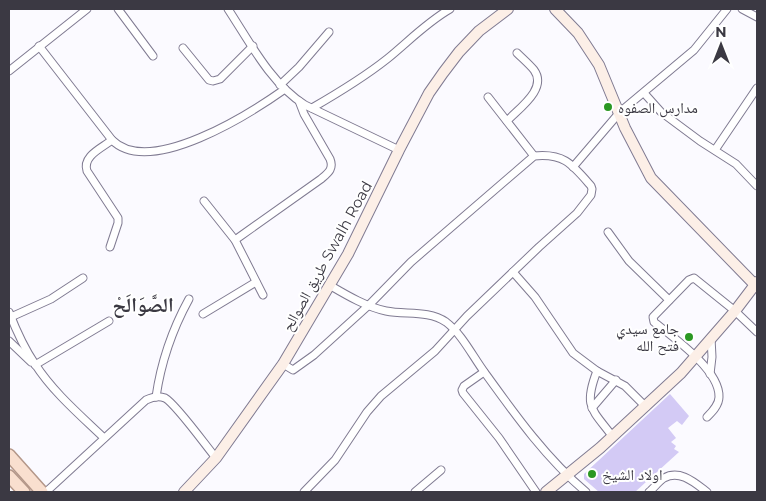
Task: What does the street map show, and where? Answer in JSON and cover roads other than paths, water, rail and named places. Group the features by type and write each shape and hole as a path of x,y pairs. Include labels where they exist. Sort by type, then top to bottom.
{"main road":[{"path":"9,455 44,492"},
{"path":"9,476 24,492"}],"street":[{"path":"9,71 87,9"},
{"path":"118,9 153,56"},
{"path":"228,9 282,87 312,108 399,150"},
{"path":"312,108 354,84 372,71 439,11 450,9"},
{"path":"546,492 646,407 696,356 756,285 651,178 637,153 599,65 578,33 555,9"},
{"path":"742,9 757,17"},
{"name":"طريق الصوالح Swalh Road","path":"184,492 216,458 282,364 331,286 377,199 399,150 429,93 459,52 501,10"},
{"path":"573,167 620,112 694,50 723,10"},
{"path":"39,46 112,140 122,148 132,151 143,151 160,149 194,140 215,132 244,116 282,87 329,32"},
{"path":"182,48 209,80 213,81 220,79 253,46"},
{"path":"507,121 532,96 537,86 535,71 517,53"},
{"path":"715,150 757,88"},
{"path":"644,93 661,112 700,141 736,164 757,186"},
{"path":"488,97 534,156"},
{"path":"235,240 321,179 331,169 330,159 304,114 300,101"},
{"path":"110,247 118,218 87,171 85,164 88,158 112,140"},
{"path":"282,364 294,370 314,355 369,305 411,262 534,156 561,158 573,167 591,186 591,195 577,213 454,329 435,351 381,396 367,412 335,460 304,492"},
{"path":"204,201 235,240 263,295"},
{"path":"608,232 629,262 669,300"},
{"path":"513,272 534,297 573,353 596,371 625,386 646,407"},
{"path":"35,365 17,333 10,314 51,299 83,278"},
{"path":"707,417 720,398 710,374 696,356 652,320 653,317 689,280 694,278 757,332"},
{"path":"203,314 256,282"},
{"path":"331,286 369,305 386,311 433,316 441,319 454,329 528,432 567,476 586,492"},
{"path":"156,397 161,366 169,342 177,321 189,299"},
{"path":"35,365 109,321"},
{"path":"710,374 712,338"},
{"path":"9,341 35,365 59,393 104,438"},
{"path":"596,371 589,397 592,408 612,437"},
{"path":"484,372 464,386 462,390 499,438 536,492"},
{"path":"592,408 616,380"},
{"path":"44,492 146,400 156,397 164,398 170,402 216,458"},
{"path":"415,492 441,470"},
{"path":"649,492 664,478 677,475 684,476 707,492"}],"place":[{"name":"مدارس الصفوه","path":"608,107"},
{"name":"جامع سيدي فتح الله","path":"689,337"},
{"name":"اولاد الشيخ","path":"592,474"}],"district":[{"name":"الصَّوَالَحْ","path":"143,305"}]}
